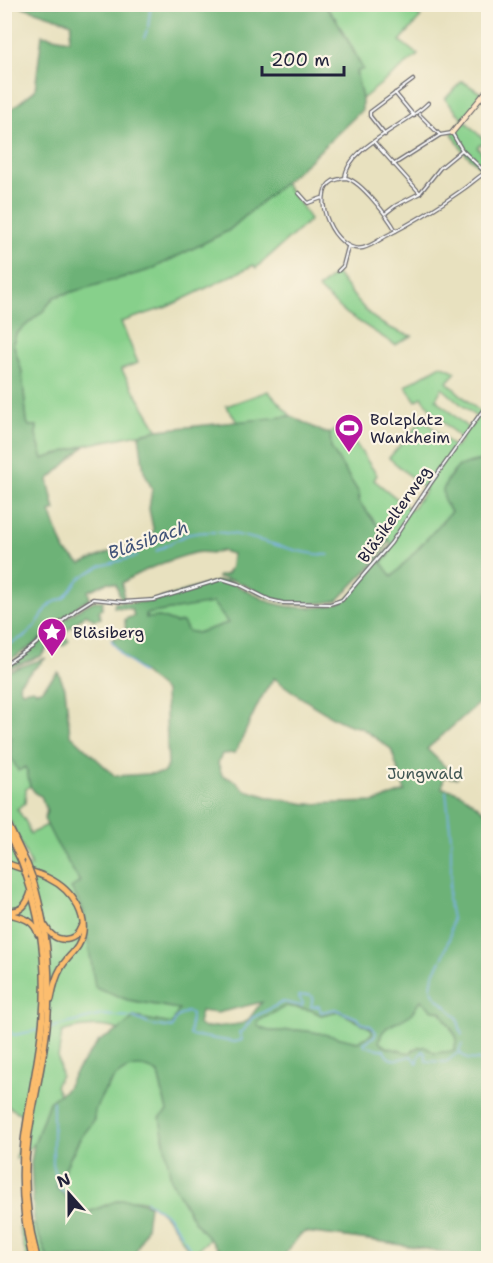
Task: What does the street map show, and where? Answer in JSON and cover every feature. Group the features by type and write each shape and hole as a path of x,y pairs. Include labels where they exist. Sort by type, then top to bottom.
{"highway":[{"path":"4,816 24,862 29,876 38,899 46,926 52,936 68,940 78,934 82,923 78,909 61,887 39,875 4,864"},
{"path":"4,825 24,862"},
{"path":"4,864 51,879 71,896 83,917 81,940 56,979 27,1119 22,1166 23,1214 32,1258"},
{"path":"29,876 41,932 45,1024"},
{"path":"4,911 15,911 23,907 28,901 31,890"},
{"path":"38,899 48,956 45,1024"},
{"path":"4,911 32,922 38,932 43,959"},
{"path":"37,1258 28,1213 27,1166 28,1143 43,1036"}],"street":[{"path":"384,135 370,114 413,80"},
{"path":"393,165 440,135 452,133 489,89"},
{"path":"395,93 414,116"},
{"path":"345,178 350,162 374,142 418,113 428,103"},
{"path":"418,113 440,135"},
{"path":"396,231 386,213 358,186 345,178 329,183 322,198 336,235 348,247 364,248 396,231 426,215 487,172 462,150 452,133"},
{"path":"374,142 420,193"},
{"path":"386,213 394,206 420,193 440,168 462,150"},
{"path":"299,193 308,203 322,198"},
{"path":"338,271 343,266 348,247"},
{"name":"Bläsikelterweg","path":"4,665 32,647 76,609 93,599 123,602 154,600 222,579 238,584 270,600 283,603 330,604 342,600 391,543 436,475 489,403"}],"green space":[{"path":"5,5 17,5 5,9"},
{"path":"17,5 324,5 336,19 363,69 356,72 362,110 309,161 228,231 150,270 54,297 44,310 16,334 13,343 22,372 27,422 29,426 37,426 36,435 43,459 86,445 48,480 55,510 50,512 65,551 81,564 112,551 151,545 153,528 149,509 152,489 144,471 139,435 158,430 291,416 325,433 330,433 331,448 359,493 359,502 390,541 372,565 338,600 305,604 271,598 239,582 218,578 218,576 227,574 231,566 232,554 222,551 198,552 157,565 122,583 124,601 121,600 116,584 108,582 88,591 90,599 81,603 32,646 5,663 5,114 35,90 42,35 69,40 72,23"},
{"path":"324,5 409,5 421,17 400,41 418,55 362,99 356,71 362,69 345,36"},
{"path":"462,81 484,95 463,119 445,99"},
{"path":"463,119 488,144 488,150 481,144 477,147 488,160 488,171 485,172 462,150 452,133"},
{"path":"283,182 310,220 256,268 254,265 167,307 121,322 138,363 121,369 158,430 86,445 43,459 36,435 37,426 29,426 27,422 22,372 13,343 16,334 44,310 54,297 81,289 228,231"},
{"path":"336,273 360,304 376,319 386,326 412,336 395,345 347,314 318,289"},
{"path":"441,365 456,372 447,382 481,413 488,403 488,460 467,463 451,474 446,482 445,491 451,512 392,578 381,562 389,556 391,543 359,502 360,497 331,448 330,433 343,425 377,475 374,480 411,510 426,490 389,458 423,419 455,448 462,440 431,410 422,397 416,401 405,386","holes":["442,388 477,418 469,429 436,399"]},
{"path":"268,391 291,416 238,423 226,406"},
{"name":"Jungwald","path":"488,460 488,695 427,749 457,778 444,777 442,788 462,794 488,814 488,1258 305,1232 282,1258 243,1258 218,1249 194,1221 171,1180 160,1118 167,1111 158,1073 137,1067 128,1069 112,1080 96,1108 92,1124 79,1140 56,1186 73,1206 85,1213 122,1200 138,1201 149,1205 146,1228 133,1258 48,1258 34,1224 31,1163 34,1144 49,1102 66,1089 76,1071 99,1041 119,1030 134,1017 172,1024 179,1009 128,1000 95,987 83,909 71,888 80,882 44,819 47,811 41,796 36,794 30,786 26,767 18,771 11,757 10,735 5,735 5,672 46,658 20,682 19,686 22,691 41,690 58,672 65,688 70,734 115,776 163,773 168,766 165,691 124,657 112,641 113,638 126,637 125,619 134,616 132,609 114,607 115,602 156,600 206,584 227,581 267,601 281,605 312,608 342,602 349,597 390,547 389,556 381,562 392,577 451,512 444,501 443,490 448,479 459,466","holes":["213,603 228,623 197,633 188,631 183,622 176,623 160,617 146,618 146,614","274,678 316,707 341,721 360,727 391,749 405,791 375,802 307,804 272,798 245,790 235,781 222,775 218,763 222,754 235,753","421,1000 431,1009 441,1012 457,1038 454,1051 434,1053 426,1047 419,1047 409,1053 386,1047 379,1042 390,1025 410,1015","262,1002 244,1023 204,1028 198,1024 201,1011 217,1013","286,1006 311,1010 321,1015 338,1011 372,1029 372,1034 358,1042 309,1031 270,1031 257,1025 258,1021"]},
{"path":"94,601 103,601 102,609 99,611 101,618 94,620 86,614 63,634 69,641 63,646 56,643 51,644 41,656 5,670 5,667 17,660 70,616"},
{"path":"213,602 228,623 198,633 188,631 160,617 146,619 145,614"},
{"path":"5,735 10,735 11,757 26,767 30,786 26,789 25,803 17,809 26,822 30,834 47,825 80,882 72,888 83,908 97,989 128,1000 179,1009 172,1024 134,1017 119,1030 91,1026 62,1032 58,1058 61,1075 55,1086 59,1094 49,1102 34,1144 16,1159 21,1114 4,1104 4,831 18,864 32,867 5,810"},
{"path":"421,1000 431,1009 441,1012 457,1038 454,1051 434,1053 425,1047 419,1047 409,1053 386,1047 379,1042 390,1025 410,1015"},
{"path":"286,1006 311,1010 321,1015 338,1011 372,1029 372,1034 359,1042 310,1031 270,1031 257,1025 258,1021"},
{"path":"130,1066 148,1067 158,1073 167,1111 163,1138 169,1157 171,1180 194,1221 210,1239 191,1255 169,1220 154,1206 146,1202 130,1200 85,1213 73,1206 56,1186 80,1139 94,1120 94,1111 103,1094 115,1077"},
{"path":"34,1224 48,1258 27,1258 19,1228"}],"waterway":[{"path":"148,27 151,4"},
{"path":"4,11 12,8"},
{"path":"144,38 147,30"},
{"name":"Bläsibach","path":"156,551 186,535 208,532 243,536 294,550 329,555"},
{"name":"Bläsibach","path":"4,647 25,636 34,628 50,604 64,598 79,579 101,566 137,556"},
{"path":"111,640 122,655 142,673"},
{"path":"446,791 451,838 451,877 448,898 452,919 450,936 443,957 433,975 431,988 435,996 457,1017 462,1035"},
{"path":"50,1028 102,1015 133,1017 151,1025 172,1028 176,1018 186,1012 191,1013 190,1035 235,1042 242,1040 239,1032 243,1031 252,1018 283,1002 302,1006 303,1003 298,996 310,995 313,997 311,1007 319,1006 321,1012 335,1009 371,1026 376,1032 375,1036 364,1043 365,1046 384,1050 391,1059 411,1056 417,1063 423,1051 426,1054 426,1061 446,1062 459,1052 467,1059 479,1060 483,1063 483,1073 488,1073"},
{"path":"4,1027 14,1035 39,1030"},
{"path":"459,1051 462,1044"},
{"path":"53,1101 53,1164 58,1185"},
{"path":"59,1187 80,1209"},
{"path":"146,1201 167,1215 182,1235"},
{"path":"184,1238 195,1258"}],"place":[{"name":"Bolzplatz Wankheim","path":"349,454"},
{"name":"Bläsiberg","path":"52,658"}]}
